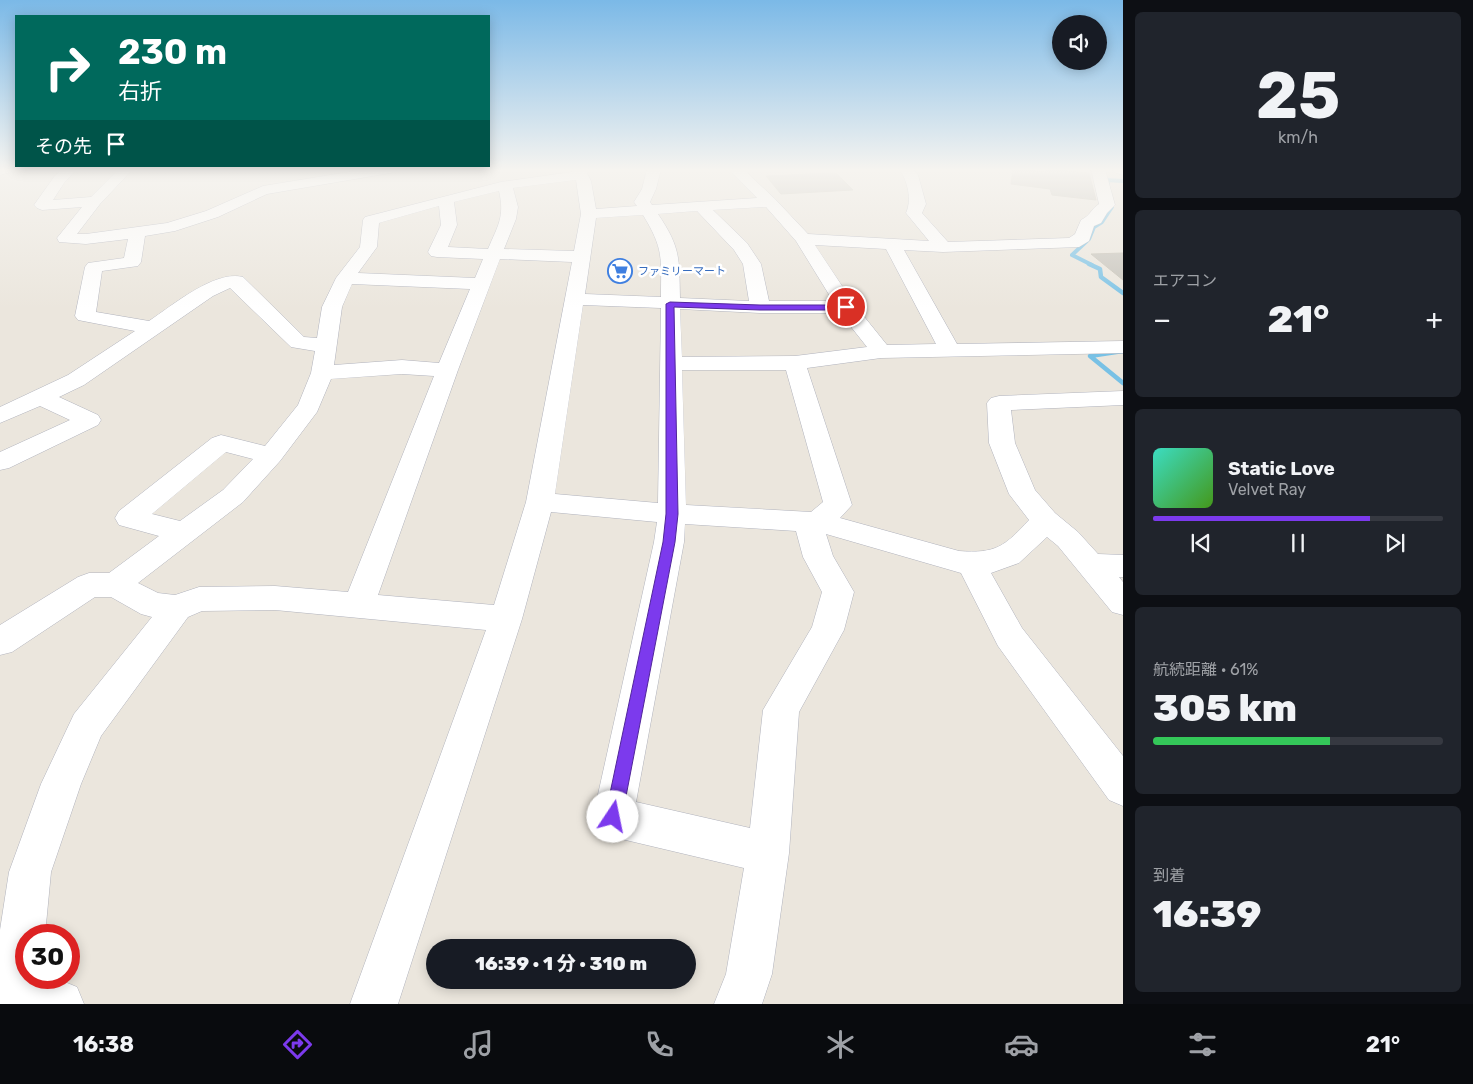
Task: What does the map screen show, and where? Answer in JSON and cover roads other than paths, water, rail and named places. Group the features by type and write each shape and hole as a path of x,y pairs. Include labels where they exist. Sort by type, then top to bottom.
{"street":[{"path":"83,216 65,238 86,239 169,228 204,216"},
{"path":"116,586 133,570 233,496 271,455 310,407 322,373 332,307 345,278 368,248 371,220 387,216"},
{"path":"448,216 449,225 437,252 583,257"},
{"path":"358,606 447,370 509,216"},
{"path":"374,1004 506,619 540,502 589,216"},
{"path":"650,216 664,236 670,255 672,514 669,542 613,817 768,853"},
{"path":"710,216 741,247 752,264 760,307"},
{"path":"782,216 803,239 846,307 881,352"},
{"path":"916,216 942,247"},
{"path":"803,239 942,247 1073,243 1083,237 1087,224 1095,220 1097,216"},
{"path":"137,233 132,262 94,267 85,316 153,328"},
{"path":"892,244 950,350"},
{"path":"345,278 481,284"},
{"path":"0,416 76,380 206,292 225,283 236,281 298,342 325,345"},
{"path":"576,299 760,307 846,307"},
{"path":"670,364 795,363 881,352 1074,350 1123,347"},
{"path":"738,1004 749,974 768,853 781,710 828,630 838,592 818,557 810,528 838,505 795,363"},
{"path":"322,373 402,367 447,370"},
{"path":"0,462 89,420 40,397"},
{"path":"1123,398 999,402 1002,443 1023,494 1044,520 1068,539 1123,603"},
{"path":"184,532 129,518 221,444 271,455"},
{"path":"540,502 672,514 817,522 959,562 980,565 1002,560 1022,546 1044,520"},
{"path":"971,564 1010,637 1123,787"},
{"path":"1092,566 1123,566"},
{"path":"0,642 89,585 116,586 152,605 177,608 199,599 275,598 506,619"},
{"path":"60,1004 14,1002 30,872 61,784 87,726 177,608"}],"waterway":[{"path":"1092,265 1072,255 1089,239 1094,227 1102,222 1106,216"},
{"path":"1089,264 1100,269 1101,277 1123,293"},
{"path":"1123,351 1090,356 1123,383"}],"place":[{"name":"ファミリーマート","path":"620,271"}]}
